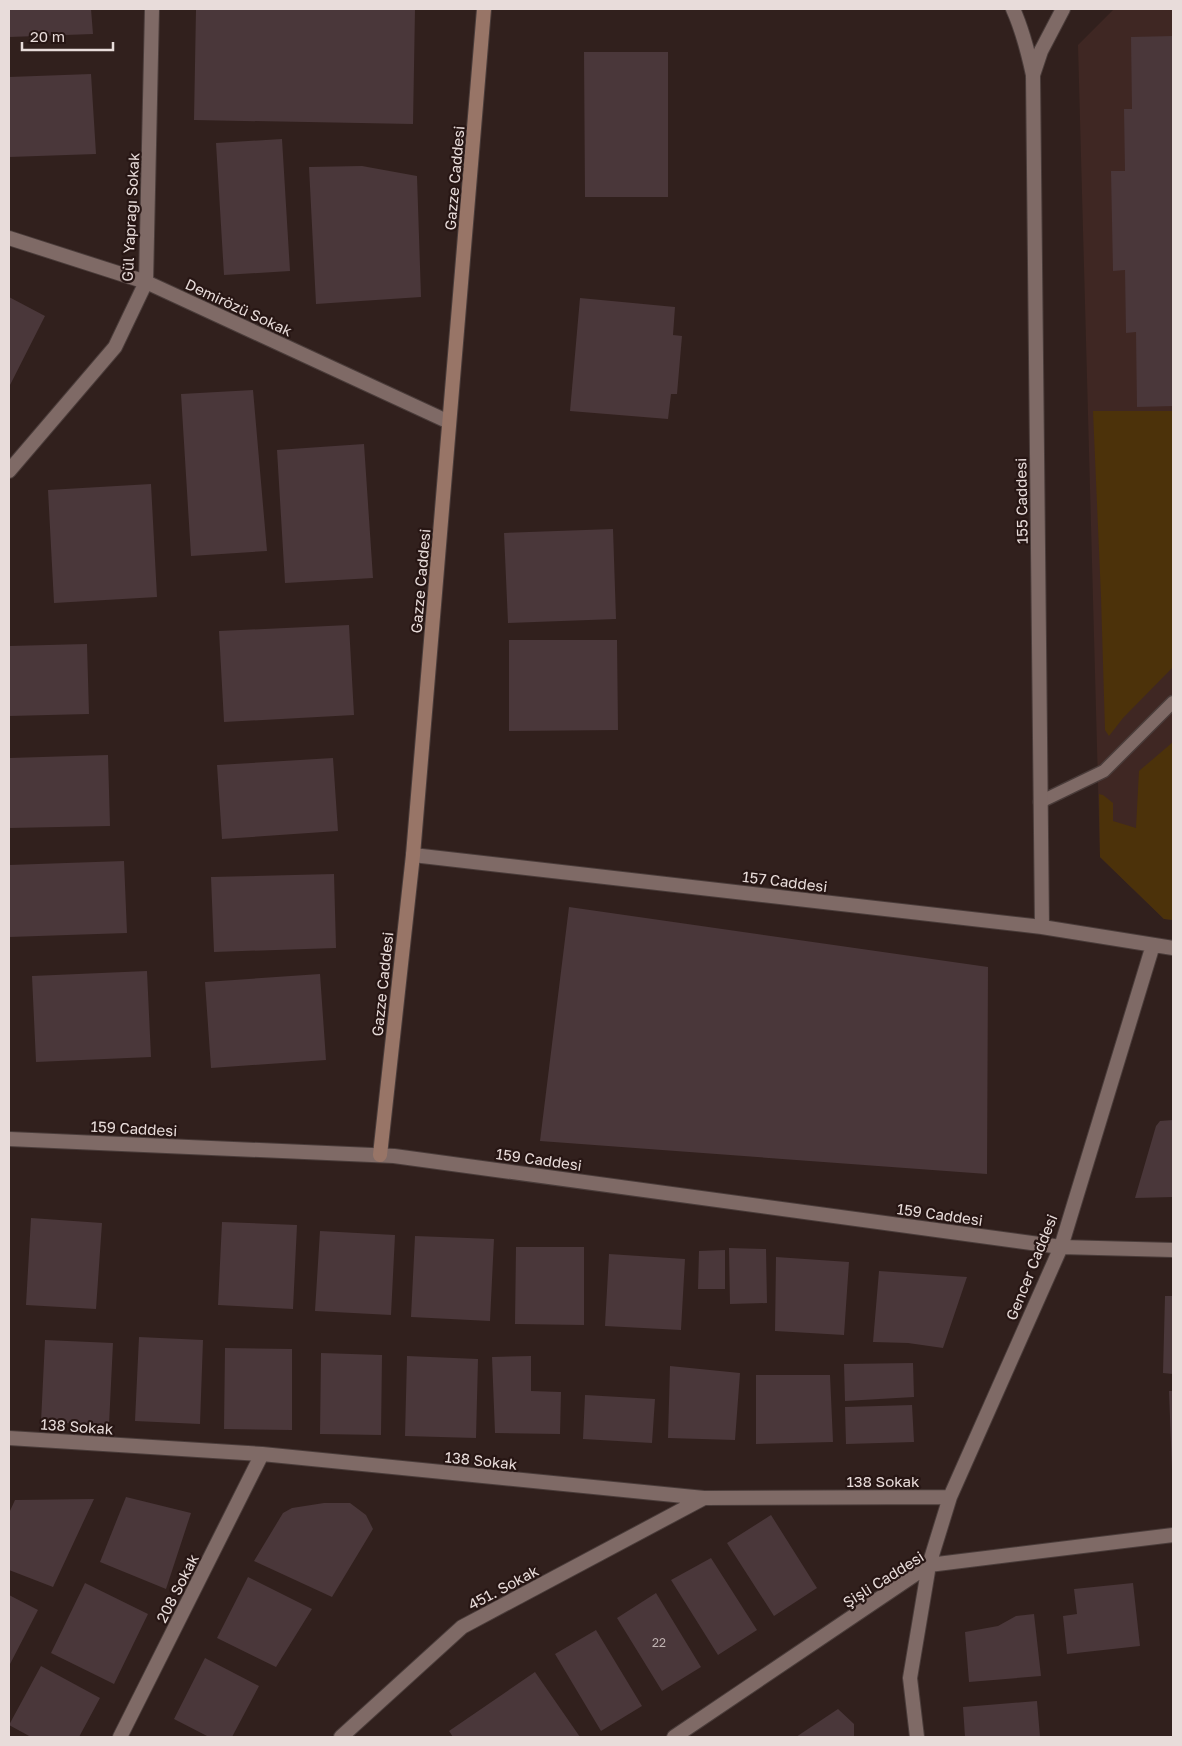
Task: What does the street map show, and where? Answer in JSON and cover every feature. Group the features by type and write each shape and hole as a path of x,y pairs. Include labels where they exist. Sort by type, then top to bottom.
{"main road":[{"name":"Gazze Caddesi","path":"380,1156 413,855 484,9"}],"street":[{"name":"Gül Yaprağı Sokak","path":"9,471 115,348 146,282 152,9"},
{"name":"155 Caddesi","path":"1013,9 1021,26 1033,76 1042,927"},
{"name":"155 Caddesi","path":"1033,76 1041,51 1063,9"},
{"name":"Demirözü Sokak","path":"9,238 146,282 449,422"},
{"name":"157 Caddesi","path":"413,855 1042,927 1173,948"},
{"name":"Gencer Caddesi","path":"917,1737 910,1678 929,1566 950,1497 1061,1246 1153,946"},
{"name":"159 Caddesi","path":"9,1139 424,1159 1061,1246 1173,1250"},
{"name":"138 Sokak","path":"9,1438 262,1454 704,1498 950,1497"},
{"name":"208 Sokak","path":"120,1737 262,1454"},
{"name":"451. Sokak","path":"341,1737 462,1627 704,1498"},
{"name":"Şişli Caddesi","path":"674,1737 929,1566 1173,1535"}],"lane":[{"path":"1040,802 1104,771 1173,702"}],"shaded area":[{"path":"1114,9 1173,9 1173,920 1164,919 1100,857 1078,45"},
{"path":"1093,411 1173,411 1173,667 1123,718 1109,736 1105,730"},
{"path":"1173,742 1173,920 1164,919 1100,857 1099,794 1113,803 1113,821 1136,828 1139,771"}],"building":[{"path":"9,9 91,9 93,34 9,37"},
{"path":"196,9 415,9 413,124 194,120"},
{"path":"1173,36 1173,406 1137,407 1136,332 1126,333 1125,270 1113,271 1111,171 1125,171 1124,109 1132,109 1131,37"},
{"path":"584,52 668,52 668,197 585,197"},
{"path":"91,74 96,154 9,157 9,77"},
{"path":"282,139 290,271 224,275 216,143"},
{"path":"362,166 417,176 421,297 316,304 309,167"},
{"path":"9,297 45,316 9,387"},
{"path":"580,298 675,307 673,335 682,336 677,394 671,394 668,419 570,411"},
{"path":"253,390 267,551 191,556 181,394"},
{"path":"364,444 373,578 285,583 277,450"},
{"path":"151,484 157,597 54,603 48,490"},
{"path":"613,529 616,619 508,623 504,533"},
{"path":"349,625 354,715 224,722 219,631"},
{"path":"509,640 617,640 618,730 509,731"},
{"path":"87,644 89,714 9,716 9,646"},
{"path":"108,755 110,826 9,828 9,758"},
{"path":"333,758 338,831 222,839 217,765"},
{"path":"124,861 127,933 9,937 9,865"},
{"path":"334,874 336,948 214,952 211,877"},
{"path":"569,907 988,967 987,1174 540,1141"},
{"path":"147,971 151,1057 36,1062 32,976"},
{"path":"320,974 326,1060 211,1068 205,982"},
{"path":"1173,1120 1173,1197 1135,1198 1156,1126 1160,1121"},
{"path":"31,1218 102,1223 96,1309 26,1305"},
{"path":"222,1222 297,1225 293,1309 218,1305"},
{"path":"320,1231 395,1235 391,1315 315,1311"},
{"path":"415,1236 494,1239 490,1321 411,1317"},
{"path":"516,1247 584,1247 584,1325 515,1324"},
{"path":"729,1248 766,1249 767,1303 730,1304"},
{"path":"725,1250 725,1289 698,1289 699,1251"},
{"path":"609,1254 685,1259 681,1330 605,1326"},
{"path":"776,1257 849,1262 844,1335 775,1331"},
{"path":"879,1271 967,1277 943,1348 908,1343 873,1342"},
{"path":"1165,1296 1173,1296 1173,1374 1163,1373"},
{"path":"139,1337 203,1340 200,1424 135,1421"},
{"path":"45,1340 113,1343 109,1425 41,1422"},
{"path":"225,1348 292,1349 292,1430 224,1429"},
{"path":"321,1353 382,1355 381,1435 320,1434"},
{"path":"407,1356 478,1359 476,1438 405,1436"},
{"path":"531,1356 531,1391 561,1392 560,1434 495,1433 492,1357"},
{"path":"913,1363 914,1397 845,1401 844,1364"},
{"path":"670,1366 740,1373 735,1440 668,1438"},
{"path":"756,1375 830,1375 833,1442 756,1444"},
{"path":"1169,1391 1173,1391 1173,1470 1172,1470"},
{"path":"585,1395 655,1399 652,1443 583,1439"},
{"path":"912,1405 914,1442 846,1444 845,1407"},
{"path":"126,1497 191,1513 166,1589 100,1562"},
{"path":"94,1499 53,1587 9,1570 9,1513 15,1500"},
{"path":"324,1503 350,1503 366,1515 373,1529 332,1597 254,1561 283,1513 292,1508"},
{"path":"771,1515 817,1588 774,1616 727,1543"},
{"path":"711,1558 757,1630 718,1655 671,1580"},
{"path":"248,1577 312,1609 276,1667 217,1638"},
{"path":"85,1583 148,1614 114,1684 51,1653"},
{"path":"1133,1583 1140,1646 1067,1654 1063,1616 1077,1614 1074,1589"},
{"path":"656,1593 701,1667 662,1691 617,1618"},
{"path":"9,1595 38,1610 9,1666"},
{"path":"1034,1614 1041,1676 969,1682 965,1632 998,1626 1016,1616"},
{"path":"596,1630 642,1706 601,1731 555,1654"},
{"path":"205,1658 259,1686 232,1737 209,1737 174,1719"},
{"path":"41,1666 100,1698 79,1737 31,1737 9,1725"},
{"path":"535,1672 580,1737 453,1737 449,1731"},
{"path":"1037,1701 1040,1737 965,1737 963,1707"},
{"path":"838,1709 854,1724 854,1737 796,1737"}]}
